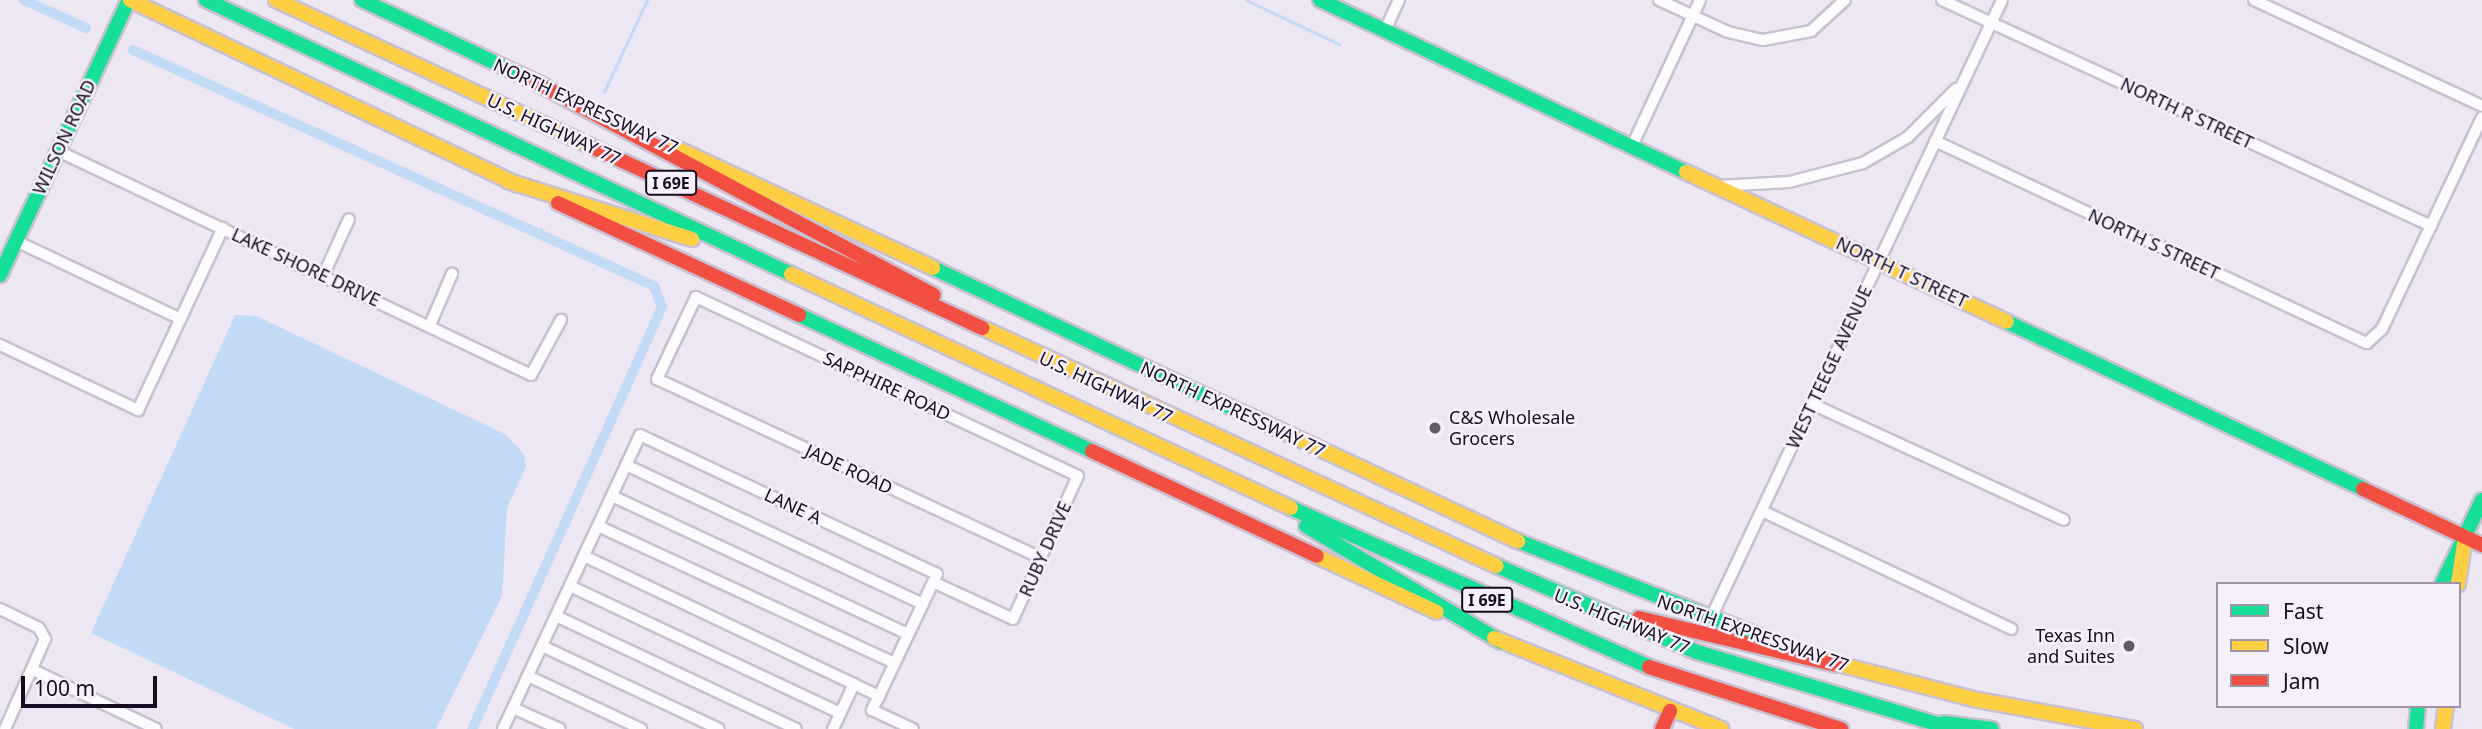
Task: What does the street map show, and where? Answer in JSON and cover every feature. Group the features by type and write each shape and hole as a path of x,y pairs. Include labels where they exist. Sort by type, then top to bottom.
{"main road":[{"name":"WILSON ROAD","path":"0,275 130,0"},
{"path":"130,0 508,181 1501,642 1670,711 1722,729"},
{"name":"U.S. HIGHWAY 77","path":"206,0 1145,440 1586,643 1841,729"},
{"name":"U.S. HIGHWAY 77","path":"276,0 1574,602 1697,652 1954,729"},
{"name":"NORTH EXPRESSWAY 77","path":"362,0 1538,551 1710,620 1836,664 2135,729"},
{"name":"NORTH T STREET","path":"1320,0 2482,545"},
{"path":"535,82 1066,368"},
{"path":"508,181 686,237 856,305"},
{"path":"1145,440 1501,642"},
{"path":"2443,582 2482,500"},
{"path":"2458,582 2465,537"},
{"path":"1574,602 1771,654 1836,664"},
{"path":"2416,729 2418,708"},
{"path":"2443,729 2446,708"},
{"path":"1662,729 1670,711"},
{"path":"1937,724 1992,729"}],"street":[{"path":"1385,30 1399,0"},
{"path":"1660,0 1693,16 1755,39 1788,39 1820,25 1845,0"},
{"path":"1632,146 1700,0"},
{"name":"NORTH R STREET","path":"1942,0 2431,226"},
{"name":"WEST TEEGE AVENUE","path":"1710,620 2002,0"},
{"path":"2254,0 2482,106"},
{"path":"1717,186 1789,182 1863,163 1908,137 1966,78"},
{"path":"2431,226 2482,117"},
{"name":"NORTH S STREET","path":"1935,141 2373,342 2431,226"},
{"path":"58,151 223,228"},
{"path":"324,274 349,219"},
{"name":"LAKE SHORE DRIVE","path":"0,345 138,410 223,228 531,375 561,320"},
{"path":"16,241 179,318"},
{"path":"430,325 452,274"},
{"name":"JADE ROAD","path":"696,297 657,379 1040,558"},
{"name":"SAPPHIRE ROAD","path":"696,297 1078,476"},
{"path":"1812,404 2064,520"},
{"name":"LANE A","path":"626,465 640,435 937,574 933,582"},
{"path":"503,729 626,465 923,604"},
{"name":"RUBY DRIVE","path":"933,582 1013,619 1078,476"},
{"path":"612,496 908,634"},
{"path":"1762,511 2012,629"},
{"path":"598,526 894,663"},
{"path":"584,556 879,696"},
{"path":"913,729 872,710 933,582"},
{"path":"570,586 841,713"},
{"path":"0,610 44,634 33,670 5,729"},
{"path":"556,616 796,729"},
{"path":"542,646 719,729"},
{"path":"33,670 137,725 156,729"},
{"path":"528,676 641,729"},
{"path":"833,729 854,684"},
{"path":"513,708 560,729"}],"water":[{"path":"235,315 256,316 505,434 524,454 526,467 507,508 502,596 436,729 294,729 91,633"}],"waterway":[{"path":"24,0 86,28"},
{"path":"604,92 647,0"},
{"path":"1246,0 1339,44"},
{"path":"133,50 654,286 662,307 472,729"},
{"path":"539,233 541,229"}],"traffic: fast":[{"path":"0,275 129,0"},
{"path":"206,0 791,274"},
{"path":"362,0 544,86"},
{"path":"1320,0 1686,172"},
{"path":"933,268 1241,412"},
{"path":"799,315 1092,451"},
{"path":"2007,322 2363,489"},
{"path":"2443,582 2482,500"},
{"path":"1291,508 1649,667"},
{"path":"1306,526 1501,642"},
{"path":"1518,541 1782,645"},
{"path":"1497,566 1697,652 1954,729"},
{"path":"2416,729 2418,708"},
{"path":"1944,723 1992,729"}],"traffic: slow":[{"path":"130,0 517,185"},
{"path":"276,0 588,145"},
{"path":"674,147 933,268"},
{"path":"1686,172 2007,322"},
{"path":"508,181 692,239"},
{"path":"791,274 1291,508"},
{"path":"983,328 1497,566"},
{"path":"1241,412 1518,541"},
{"path":"2458,582 2465,537"},
{"path":"1317,556 1437,612"},
{"path":"1494,638 1722,729"},
{"path":"1827,661 1973,699 2135,729"},
{"path":"2443,729 2446,708"}],"traffic: jam":[{"path":"535,82 934,295"},
{"path":"588,145 983,328"},
{"path":"558,203 799,315"},
{"path":"1092,451 1317,556"},
{"path":"2363,489 2482,545"},
{"path":"1639,618 1836,665"},
{"path":"1649,667 1841,729"},
{"path":"1662,729 1670,711"}],"place":[{"name":"C&S Wholesale Grocers","path":"1435,428"},
{"name":"Texas Inn and Suites","path":"2129,646"}]}
